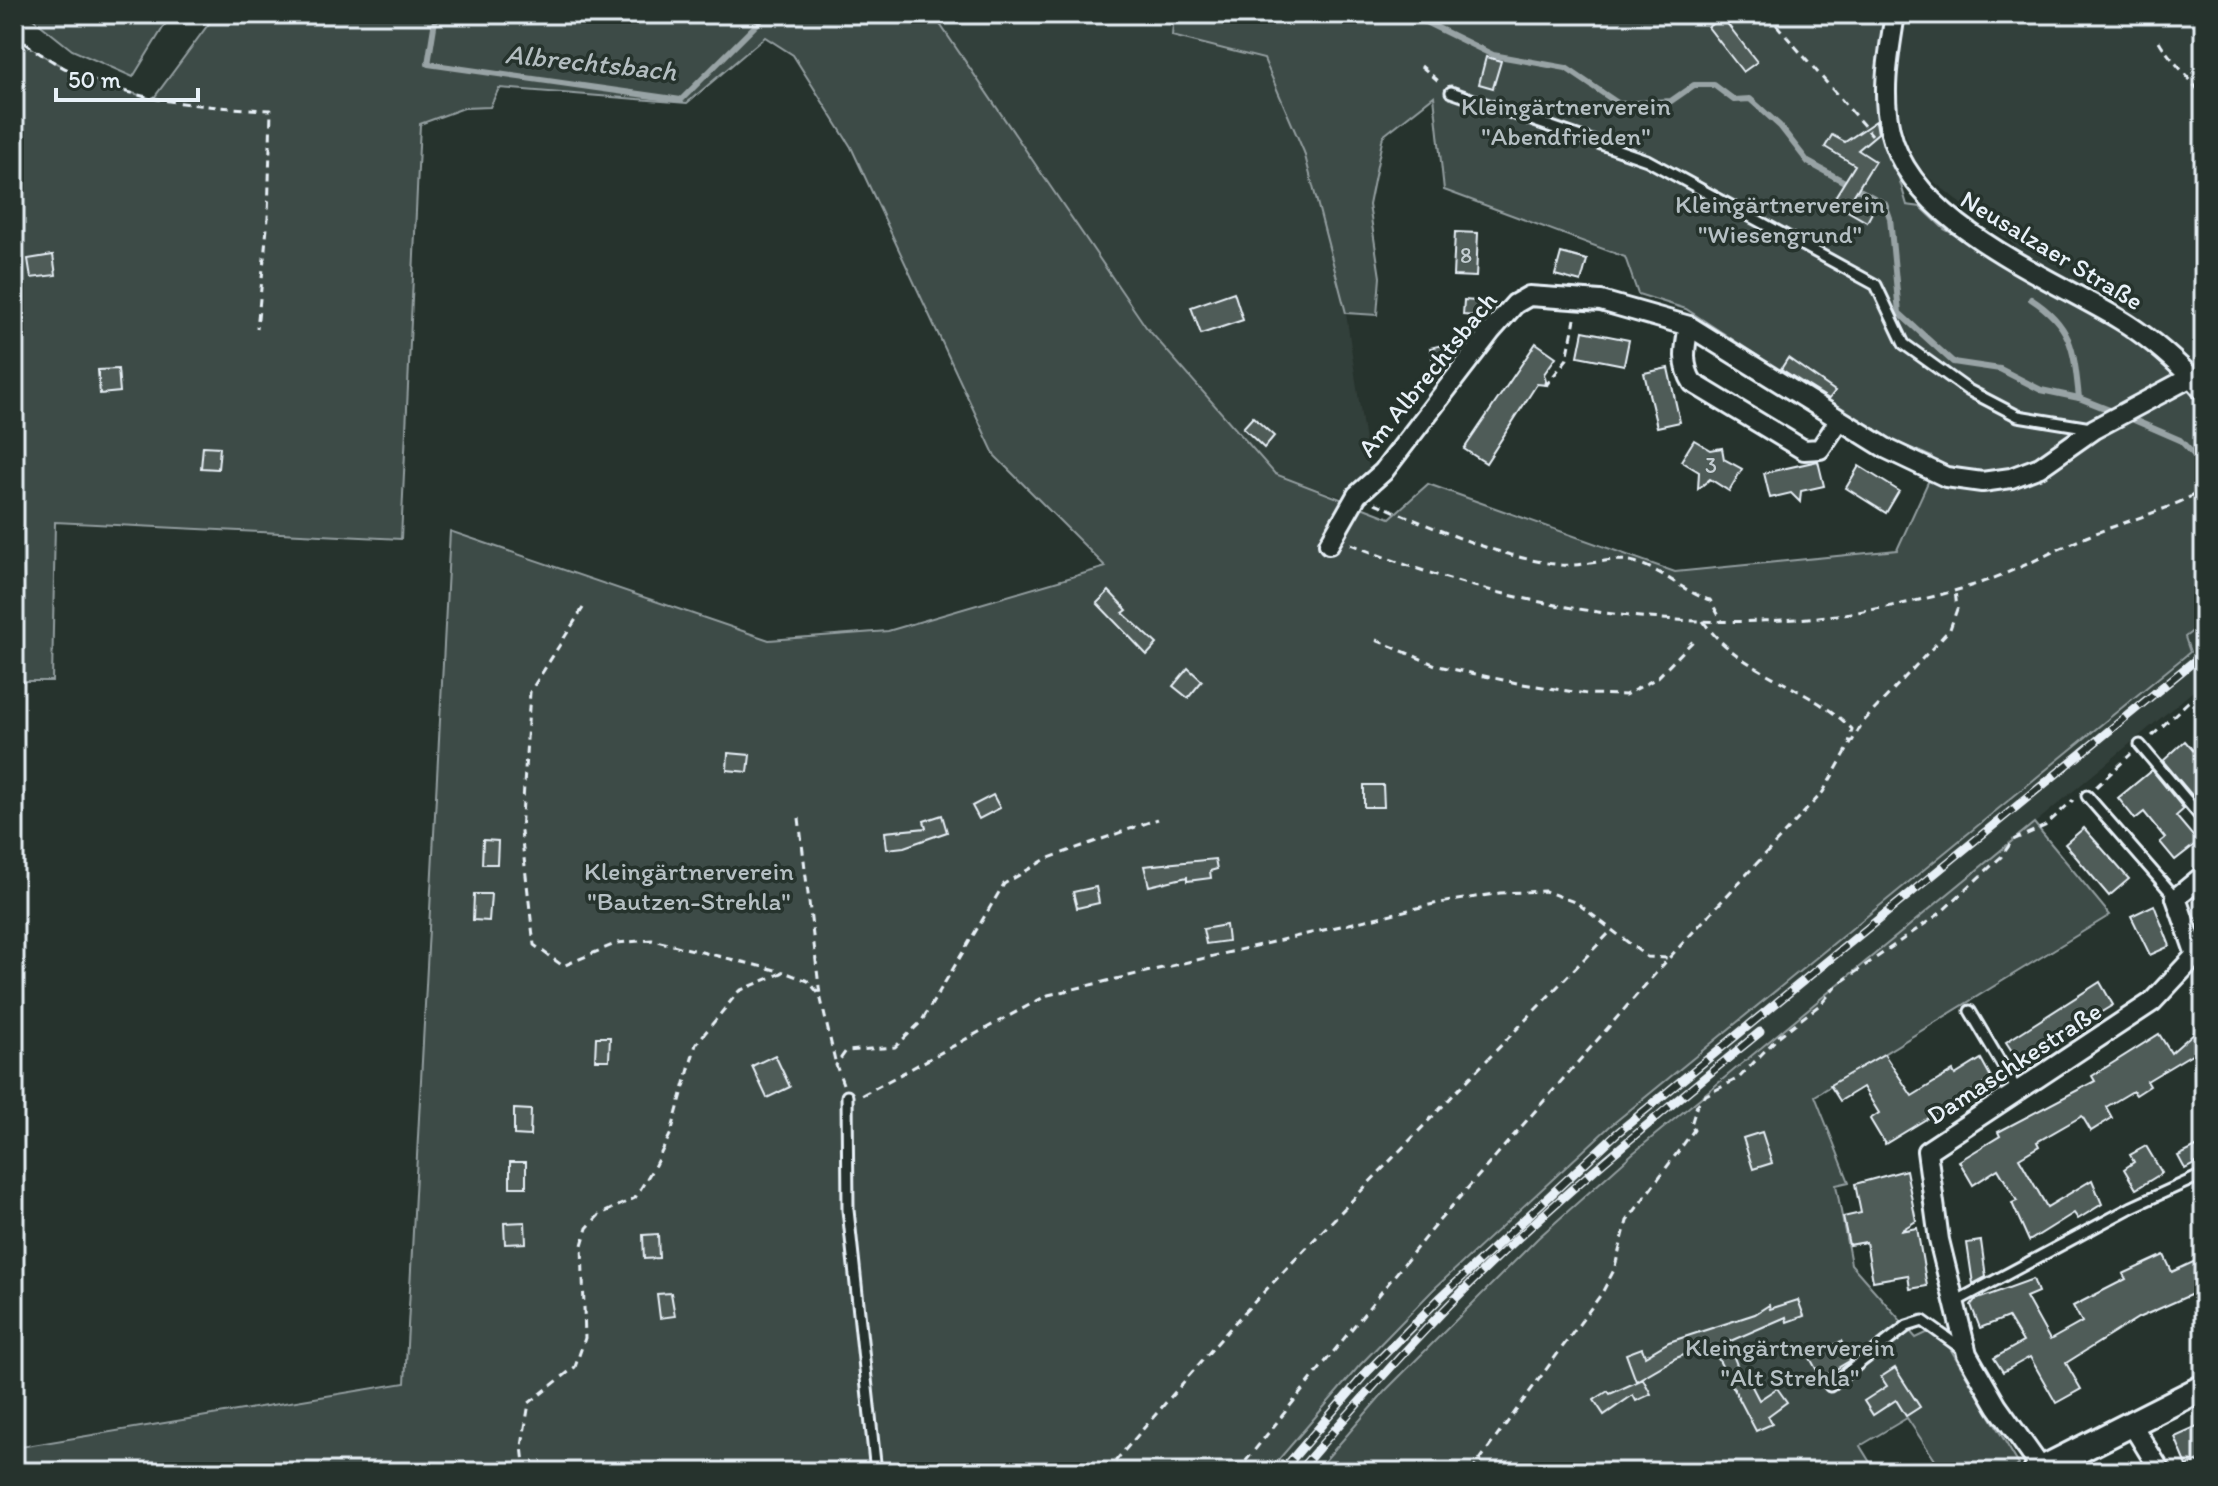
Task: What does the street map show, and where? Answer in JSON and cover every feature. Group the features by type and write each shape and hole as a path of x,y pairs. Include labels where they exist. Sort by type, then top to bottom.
{"street":[{"name":"Neusalzaer Straße","path":"1895,14 1885,86 1890,131 1905,169 1920,190 1939,211 2034,272 2122,321 2165,352 2191,377"},
{"name":"Am Albrechtsbach","path":"1331,540 1357,495 1383,472 1515,304 1529,296 1580,298 1689,326 1887,449 1946,477 1982,482 2011,478 2040,467 2094,429 2191,377"},
{"path":"1689,326 1684,354 1686,372 1693,383 1804,450 1820,449 1839,421"},
{"path":"2191,377 2204,392"},
{"path":"2176,898 2204,875"},
{"name":"Damaschkestraße","path":"2038,1470 1967,1354 1957,1325 1955,1302 1939,1240 1927,1151 2152,1002 2196,955 2176,898"},
{"path":"2038,1470 2135,1429 2204,1387"},
{"path":"2135,1429 2161,1472"}],"lane":[{"path":"1451,92 1647,160 1876,285 1904,344 1968,390 2018,416 2094,429"},
{"path":"2140,745 2204,821"},
{"name":"Damaschkestraße","path":"2087,796 2176,898"},
{"path":"1970,1011 2017,1090"},
{"path":"847,1096 848,1210 876,1472"},
{"path":"1955,1302 2132,1207 2204,1174"},
{"path":"1830,1386 1907,1326 1923,1321 1952,1339 1967,1354"}],"path":[{"path":"1767,14 1877,141"},
{"path":"14,34 47,61 84,80 153,99 203,107 271,110 268,218 257,329"},
{"path":"2159,41 2170,60 2192,78 2204,99"},
{"path":"1421,66 1451,92"},
{"path":"1544,382 1547,384 1567,359 1580,298"},
{"path":"1331,540 1422,573 1519,599 1619,617 1722,621 1826,616 1984,582 2100,531 2194,496 2204,489"},
{"path":"1357,495 1471,544 1562,565 1632,561 1673,578 1694,595 1710,600 1722,621"},
{"path":"1237,1472 1431,1230 1669,958 1823,792 1863,722 1950,629 1957,609 1955,590"},
{"path":"583,608 530,692 521,832 534,945 563,966 617,943 652,940 784,972 808,981 820,995"},
{"path":"1702,620 1715,639 1742,661 1834,711 1852,729 1848,746"},
{"path":"1376,640 1451,669 1573,692 1625,695 1657,678 1696,638"},
{"path":"1471,1472 1602,1293 1614,1270 1627,1221 1694,1130 1691,1125 1697,1105 1706,1095 1739,1078 1779,1036 1821,1004 1837,985 1939,914 2001,857 2013,840 2045,826 2077,797 2087,796 2140,745 2175,718 2188,702 2204,693"},
{"path":"799,818 820,995 836,1065 847,1096 858,1097 988,1030 1048,995 1434,904 1500,893 1545,891 1577,903 1647,957 1669,958"},
{"path":"836,1065 846,1051 895,1047 921,1022 1004,884 1046,859 1158,819"},
{"path":"1106,1472 1238,1319 1612,930"},
{"path":"525,1472 522,1446 529,1403 575,1367 585,1338 582,1245 587,1228 599,1215 635,1198 655,1165 671,1133 696,1044 739,991 784,972"}],"shaded area":[{"path":"933,14 1174,14 1173,36 1264,59 1304,152 1346,313 1369,469 1348,499 1275,474 1146,327"},
{"path":"1903,14 2204,14 2204,374 2168,340 2123,310 2038,264 1929,178 1915,161 1901,122 1897,90"},
{"path":"2204,622 2204,682 1538,1238 1385,1391 1315,1472 1268,1472 1360,1365 1514,1213 1609,1127 2190,652 2185,637"}],"green space":[{"path":"27,14 182,14 166,23 133,77 72,50"},
{"path":"216,14 933,14 1146,327 1275,474 1390,518 1428,484 1675,572 1897,550 1933,471 1932,457 1894,441 1842,411 1686,309 1638,294 1625,257 1444,190 1434,96 1383,136 1369,205 1380,277 1377,315 1346,313 1304,152 1264,59 1172,36 1174,14 1890,14 1885,131 1907,205 1921,207 1944,229 2118,325 2162,358 2204,400 2204,622 2185,637 2190,652 1609,1127 1434,1289 1360,1365 1268,1472 14,1472 14,1448 405,1383 450,531 769,640 888,631 1106,567 995,456 851,147 793,55 765,37 687,103 499,88 490,107 464,108 420,124 401,539 55,522 52,681 14,681 14,35 48,59 80,75 153,99"},
{"name":"Kleingärtnerverein \"Alt Strehla\"","path":"2034,823 2110,915 1815,1096 1849,1182 1836,1185 1851,1264 1916,1338 1933,1330 1944,1338 2019,1465 2008,1472 1943,1472 1907,1418 1860,1446 1876,1472 1315,1472 1385,1391 1538,1238 1632,1154"}],"building":[{"path":"1722,17 1757,62 1743,72 1708,27"},
{"path":"1486,57 1501,61 1493,88 1479,84"},
{"path":"1876,121 1878,133 1858,150 1875,161 1854,195 1875,207 1867,222 1832,202 1855,165 1825,147 1832,135 1845,142"},
{"path":"1455,232 1478,233 1476,277 1453,276"},
{"path":"1561,253 1587,260 1581,282 1555,275"},
{"path":"53,255 56,275 31,278 28,259"},
{"path":"1234,292 1243,320 1201,334 1191,307"},
{"path":"1464,300 1488,302 1487,317 1463,315"},
{"path":"1583,331 1629,340 1624,365 1578,356"},
{"path":"1536,343 1556,357 1544,374 1547,385 1537,384 1486,463 1464,449"},
{"path":"1447,344 1451,363 1435,370 1430,348"},
{"path":"1788,358 1835,391 1829,399 1781,369"},
{"path":"1668,368 1680,422 1657,427 1644,373"},
{"path":"118,369 120,392 100,394 98,370"},
{"path":"1253,417 1274,436 1264,448 1243,428"},
{"path":"1694,440 1711,450 1722,448 1724,459 1742,469 1729,491 1710,479 1698,489 1699,472 1681,461"},
{"path":"203,446 220,447 218,469 201,468"},
{"path":"1818,461 1824,486 1801,491 1800,502 1791,493 1770,498 1764,473"},
{"path":"1859,466 1899,491 1886,513 1846,488"},
{"path":"1109,591 1127,610 1123,613 1157,644 1147,655 1097,603"},
{"path":"1188,668 1202,681 1188,698 1173,686"},
{"path":"2185,741 2204,763 2204,793 2196,800 2163,761"},
{"path":"728,753 750,755 748,772 727,770"},
{"path":"2152,770 2184,809 2176,816 2198,842 2175,860 2160,842 2165,838 2144,812 2135,819 2118,798"},
{"path":"1364,785 1383,785 1384,807 1364,807"},
{"path":"993,795 1000,808 979,819 972,806"},
{"path":"942,815 947,832 904,847 887,849 885,832 926,828 924,821"},
{"path":"2084,828 2129,879 2109,896 2065,844"},
{"path":"483,840 498,841 497,864 482,864"},
{"path":"1215,859 1217,869 1210,871 1211,878 1187,881 1187,877 1149,886 1144,866"},
{"path":"1096,887 1099,903 1077,908 1073,892"},
{"path":"474,894 491,894 489,921 473,920"},
{"path":"2154,905 2170,946 2150,955 2131,916"},
{"path":"1226,925 1228,941 1206,944 1203,929"},
{"path":"2100,982 2113,1005 2019,1062 2006,1042"},
{"path":"2204,1024 2204,1068 2192,1054 2147,1081 2150,1086 2136,1095 2133,1091 2106,1107 2112,1118 2091,1131 2082,1116 2037,1142 2039,1146 2019,1158 2047,1207 2092,1180 2102,1204 2078,1219 2074,1213 2029,1241 2012,1203 2017,1201 1998,1169 1973,1185 1959,1161 2000,1136 1998,1132 2095,1081 2092,1076 2159,1034 2171,1053"},
{"path":"596,1037 610,1037 609,1060 595,1060"},
{"path":"1884,1054 1912,1096 1953,1071 1955,1075 1981,1059 1992,1079 1885,1144 1870,1119 1879,1113 1863,1087 1840,1101 1830,1085"},
{"path":"775,1055 790,1087 767,1098 752,1066"},
{"path":"514,1109 531,1110 530,1136 514,1135"},
{"path":"1762,1132 1772,1163 1753,1169 1743,1138"},
{"path":"2204,1143 2204,1159 2185,1169 2178,1156"},
{"path":"2146,1146 2162,1173 2136,1189 2124,1169 2134,1162 2130,1155"},
{"path":"510,1162 526,1162 526,1187 510,1187"},
{"path":"1906,1170 1916,1221 1900,1231 1917,1228 1927,1286 1910,1289 1908,1275 1873,1281 1866,1242 1849,1245 1843,1217 1861,1213 1855,1184"},
{"path":"525,1222 526,1243 505,1244 504,1223"},
{"path":"658,1234 659,1258 644,1259 643,1235"},
{"path":"1981,1241 1986,1277 1973,1284 1967,1243"},
{"path":"2164,1255 2172,1272 2204,1257 2204,1289 2138,1318 2066,1363 2081,1389 2056,1403 2030,1357 2003,1372 1994,1358 2023,1342 2008,1317 1980,1328 1971,1305 1975,1300 2033,1279 2038,1292 2026,1297 2050,1340 2082,1322 2073,1306 2126,1279 2123,1274"},
{"path":"671,1293 675,1316 660,1318 657,1294"},
{"path":"1798,1300 1804,1316 1787,1322 1786,1317 1728,1342 1741,1375 1745,1373 1759,1400 1777,1388 1787,1402 1768,1416 1772,1424 1756,1431 1711,1345 1676,1358 1636,1381 1626,1354 1642,1348 1645,1356 1669,1342 1755,1314 1769,1305 1770,1309"},
{"path":"1841,1341 1851,1360 1821,1378 1810,1358"},
{"path":"1895,1368 1920,1407 1906,1416 1896,1400 1873,1415 1864,1401 1887,1386 1881,1377"},
{"path":"1643,1379 1651,1394 1636,1401 1633,1395 1604,1415 1594,1400 1608,1391 1610,1394"},
{"path":"2204,1424 2204,1459 2187,1466 2175,1437"}],"waterway":[{"name":"Albrechtsbach","path":"436,14 428,64 681,100 767,14"},
{"name":"Albrechtsbach","path":"1409,14 1493,55 1566,68 1619,104 1671,101 1694,85 1714,85 1734,100 1750,99 1780,126 1808,162 1885,204 1890,218 1899,313 1953,362 2000,369 2041,390 2079,398 2117,413"},
{"name":"Albrechtsbach","path":"2031,299 2056,319 2069,341 2079,398"},
{"name":"Albrechtsbach","path":"2127,417 2180,440 2204,465"}],"railway":[{"path":"1281,1472 1367,1372 1441,1297 1616,1134 2204,653"},
{"path":"1298,1472 1410,1346 1486,1268 1601,1164 1760,1032"}],"park label":[{"name":"Kleingärtnerverein \"Abendfrieden\"","path":"1566,121"},
{"name":"Kleingärtnerverein \"Wiesengrund\"","path":"1780,219"},
{"name":"Kleingärtnerverein \"Bautzen-Strehla\"","path":"689,886"}]}
